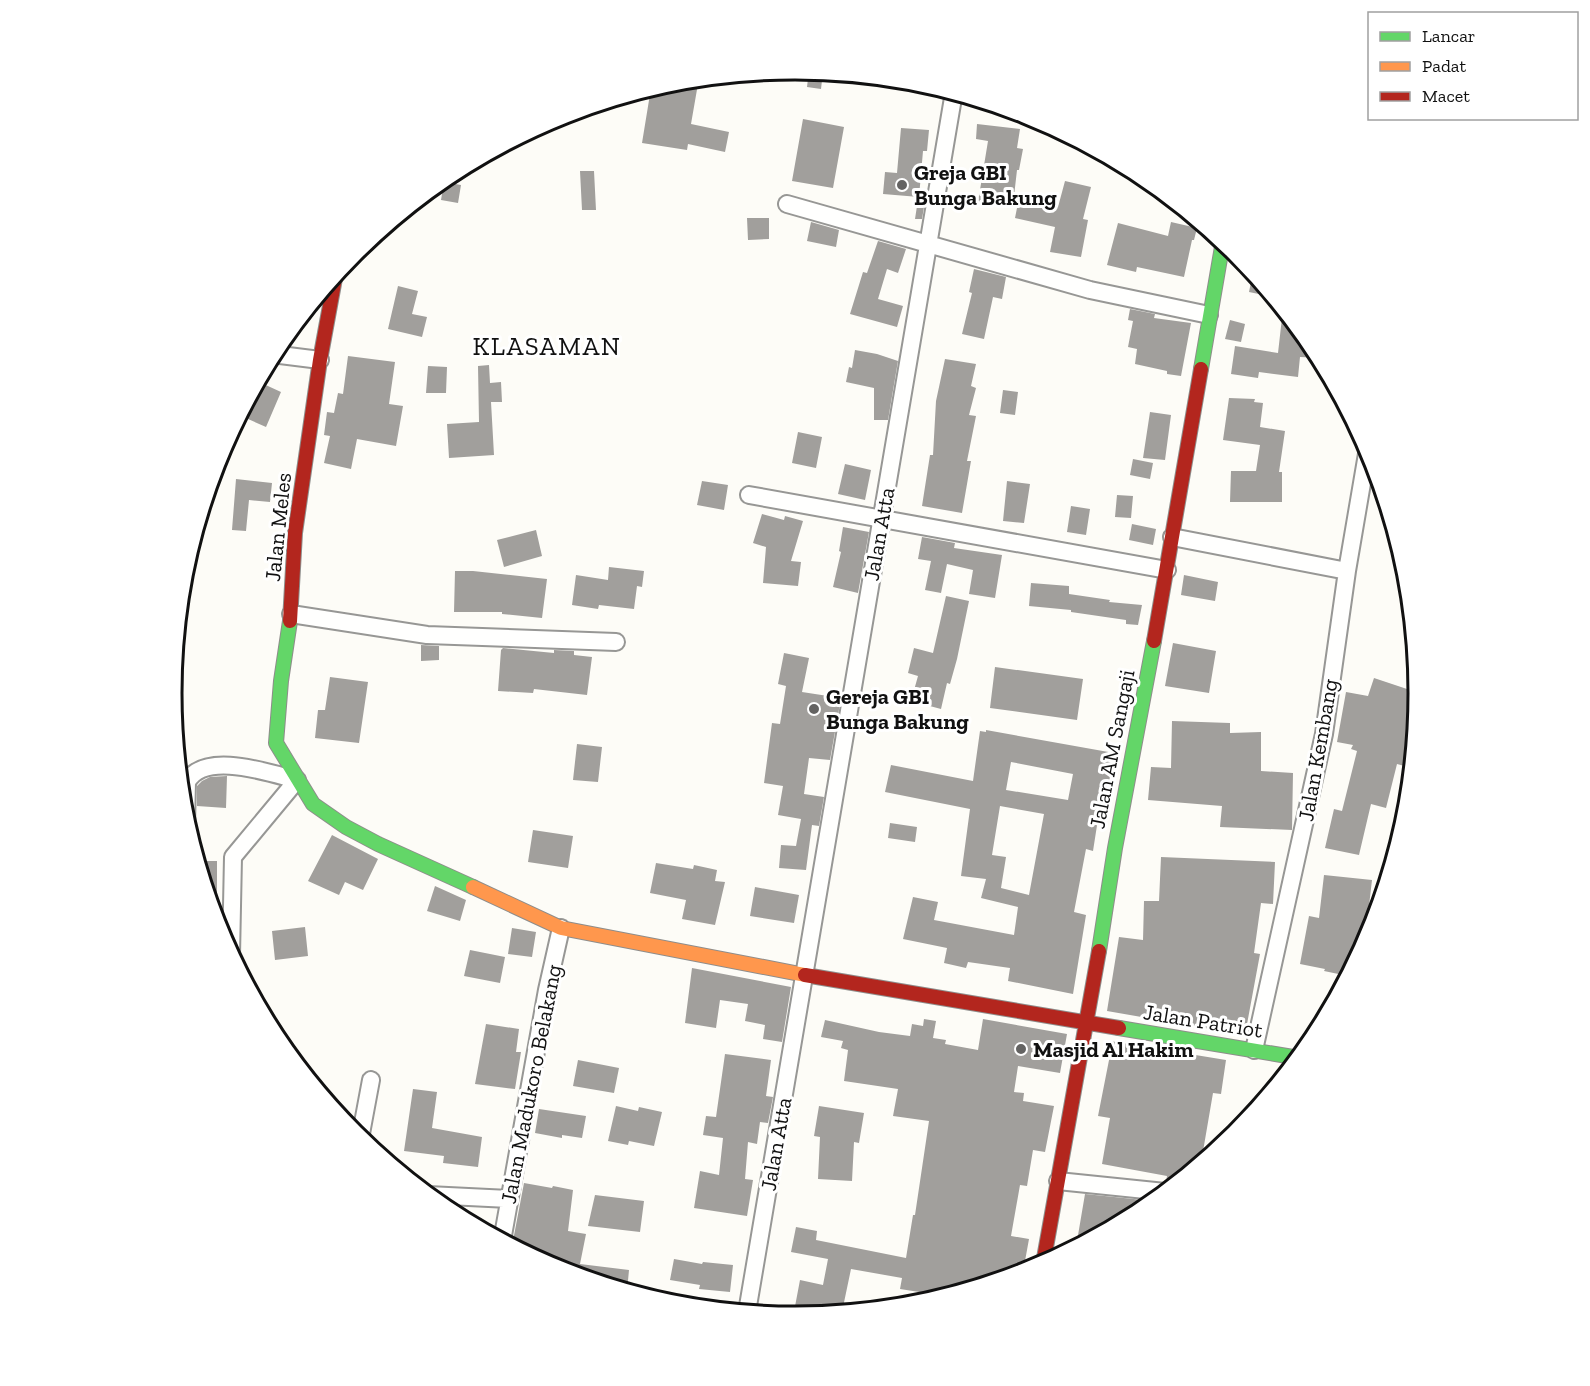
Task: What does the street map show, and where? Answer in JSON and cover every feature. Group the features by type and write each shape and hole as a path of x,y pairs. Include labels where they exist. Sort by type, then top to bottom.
{"main road":[{"name":"Jalan AM Sangaji","path":"1045,1253 1094,1024 1115,848 1167,570 1220,251"},
{"name":"Jalan Meles","path":"333,289 320,360 295,533 291,614 281,681 276,743 313,804 346,827 473,889 561,928"},
{"path":"561,928 804,975 1094,1024"},
{"name":"Jalan Patriot","path":"1094,1024 1289,1056"}],"street":[{"name":"Jalan Atta","path":"748,1304 953,100"},
{"path":"787,204 1090,290 1209,315"},
{"path":"283,355 320,360"},
{"name":"Jalan Kembang","path":"1254,1050 1320,757 1365,466"},
{"path":"749,495 1167,570"},
{"path":"1172,537 1347,571"},
{"path":"291,614 427,635 616,642"},
{"path":"188,780 199,770 215,766 242,767 297,780 233,857 231,935"},
{"name":"Jalan Madukoro Belakang","path":"503,1232 547,990 561,928"},
{"path":"362,1128 371,1080"},
{"path":"1059,1181 1153,1191"},
{"path":"444,1196 509,1199"}],"building":[{"path":"808,80 822,81 821,89 807,87"},
{"path":"697,88 691,124 729,132 725,152 688,144 687,150 642,143 650,97"},
{"path":"803,119 844,127 833,188 792,181"},
{"path":"977,124 1020,129 1017,148 1023,149 1019,170 1017,170 1013,205 978,202 988,141 976,139"},
{"path":"901,128 929,130 927,151 923,151 919,197 883,194 885,172 897,173"},
{"path":"580,171 594,171 596,210 582,210"},
{"path":"1065,181 1091,187 1083,219 1088,220 1081,257 1050,252 1055,227 1015,218 1019,198 1058,207"},
{"path":"453,184 461,185 458,203 441,200 442,191"},
{"path":"917,206 924,207 922,219 915,219"},
{"path":"747,218 769,218 769,239 748,240"},
{"path":"811,222 839,230 836,247 807,241"},
{"path":"1171,222 1197,229 1184,277 1137,267 1136,272 1107,265 1118,223 1168,236"},
{"path":"878,241 906,249 898,273 887,269 878,299 903,306 897,327 850,314 863,272 867,273"},
{"path":"974,269 1006,277 1002,299 993,297 984,339 962,334 972,293 969,292"},
{"path":"1251,283 1261,295 1249,292"},
{"path":"398,286 418,291 412,314 427,317 422,337 388,329"},
{"path":"1130,309 1155,314 1154,318 1191,323 1181,376 1135,364 1137,349 1128,347 1133,321 1128,320"},
{"path":"1230,320 1245,324 1241,342 1225,339"},
{"path":"1282,320 1308,357 1300,357 1298,377 1259,372 1258,378 1231,374 1235,346 1278,353"},
{"path":"855,350 898,361 888,420 874,420 874,388 846,382 849,367 852,368"},
{"path":"348,356 395,362 389,404 403,406 396,446 357,439 351,469 324,463 330,436 324,435 327,412 334,413 338,393 343,394"},
{"path":"945,359 976,364 971,386 976,388 969,415 976,416 967,461 971,461 962,513 922,506 930,455 933,455 936,401"},
{"path":"489,365 490,383 501,382 502,402 491,402 494,455 449,458 447,424 479,422 478,366"},
{"path":"428,366 447,367 446,393 426,393"},
{"path":"265,385 281,392 266,427 247,418"},
{"path":"1003,390 1018,392 1015,415 1000,413"},
{"path":"1229,398 1255,399 1254,402 1263,403 1260,427 1285,431 1279,472 1282,472 1282,502 1230,502 1231,471 1256,471 1260,445 1223,440"},
{"path":"1150,412 1171,415 1165,460 1143,458"},
{"path":"798,432 822,437 816,468 792,463"},
{"path":"1133,459 1153,463 1150,479 1130,475"},
{"path":"845,464 871,470 865,500 838,494"},
{"path":"236,479 272,483 270,502 249,500 246,531 232,530"},
{"path":"702,481 728,485 724,510 697,505"},
{"path":"1007,481 1030,484 1024,523 1003,521"},
{"path":"1117,495 1133,496 1131,518 1115,517"},
{"path":"1071,506 1090,509 1086,535 1067,532"},
{"path":"762,514 784,520 785,516 803,521 791,561 801,562 798,586 763,583 766,547 753,543"},
{"path":"1132,524 1156,529 1153,545 1129,540"},
{"path":"843,527 869,532 858,593 833,587 841,552 839,551"},
{"path":"536,530 542,556 504,567 497,540"},
{"path":"922,537 955,543 954,548 1002,555 995,598 969,594 973,570 947,564 941,593 925,590 931,561 918,559"},
{"path":"609,567 644,571 642,587 637,586 634,609 599,605 598,609 572,605 576,575 608,580"},
{"path":"455,571 547,579 542,618 502,614 502,612 454,612"},
{"path":"1184,575 1218,582 1215,601 1181,595"},
{"path":"1031,583 1069,586 1069,594 1110,600 1109,602 1142,605 1138,625 1126,624 1126,620 1071,612 1071,610 1029,606"},
{"path":"946,596 969,601 957,659 950,684 947,683 941,709 911,701 918,676 908,673 914,648 933,653"},
{"path":"1173,643 1216,651 1209,693 1165,686"},
{"path":"421,645 439,646 439,660 421,661"},
{"path":"503,648 554,653 554,650 574,651 574,655 592,657 587,695 534,689 533,693 498,691"},
{"path":"784,653 809,658 802,692 841,698 830,760 809,758 804,794 824,797 819,826 812,825 806,870 779,868 781,845 796,846 801,819 778,815 783,786 764,783 772,723 780,724 786,686 778,684"},
{"path":"995,667 1083,679 1077,720 990,708"},
{"path":"330,677 368,682 359,743 315,738 318,710 325,710"},
{"path":"1374,678 1408,689 1407,733 1404,766 1397,764 1386,808 1371,804 1359,855 1325,848 1334,809 1342,811 1357,751 1351,749 1353,745 1337,742 1346,692 1368,696"},
{"path":"1172,721 1230,723 1230,733 1261,732 1261,771 1293,773 1292,830 1220,827 1222,806 1148,800 1151,767 1171,768"},
{"path":"986,730 1114,753 1108,788 1103,787 1093,851 1086,849 1074,912 1086,915 1073,994 1008,981 1010,968 968,962 966,968 944,963 947,948 903,939 913,897 938,902 934,920 1014,935 1018,907 981,898 986,879 961,876 970,809 885,792 891,765 973,781 980,731 986,732","holes":["1011,762 1073,774 1068,800 1006,790","1000,806 1044,814 1029,895 1001,888 1006,857 992,855"]},
{"path":"577,744 602,747 598,782 573,780"},
{"path":"227,776 226,808 197,806 197,786 202,781 210,777"},
{"path":"890,823 917,827 915,842 888,838"},
{"path":"533,830 573,836 568,868 528,862"},
{"path":"332,835 378,859 363,890 345,882 339,895 308,881"},
{"path":"1161,857 1275,862 1273,904 1261,903 1254,953 1260,954 1245,1035 1107,1011 1119,937 1143,940 1144,901 1159,901"},
{"path":"205,861 217,861 217,898"},
{"path":"656,863 693,869 694,865 717,870 715,881 725,882 715,925 682,919 686,900 650,893"},
{"path":"1324,875 1372,880 1368,910 1340,974 1300,964 1309,916 1319,918"},
{"path":"435,886 466,900 460,921 427,911"},
{"path":"755,887 799,895 794,923 750,916"},
{"path":"305,927 308,956 275,960 272,931"},
{"path":"512,928 536,932 532,957 508,954"},
{"path":"470,950 505,957 500,983 464,976"},
{"path":"692,968 791,987 782,1042 763,1039 765,1025 745,1021 748,1004 720,1000 716,1028 685,1023"},
{"path":"924,1019 936,1021 933,1038 946,1040 945,1044 978,1050 983,1019 1067,1034 1060,1073 1018,1066 1014,1092 1024,1093 1023,1101 1054,1106 1045,1152 1033,1150 1027,1186 1020,1185 1011,1236 1029,1239 1025,1262 954,1286 924,1293 900,1289 902,1278 851,1269 844,1304 795,1306 800,1280 823,1285 828,1259 791,1252 796,1227 817,1231 816,1240 906,1258 929,1121 893,1116 898,1089 844,1081 848,1050 841,1048 843,1041 821,1037 825,1020 879,1032 910,1036 912,1024 923,1026"},
{"path":"486,1024 519,1029 516,1052 521,1052 515,1089 475,1084"},
{"path":"1110,1041 1226,1060 1221,1094 1213,1093 1203,1151 1166,1181 1167,1176 1102,1164 1110,1118 1098,1116 1110,1055 1108,1054"},
{"path":"725,1054 771,1060 766,1096 773,1097 768,1123 760,1122 757,1144 748,1142 745,1179 753,1180 747,1216 694,1208 700,1171 719,1175 723,1138 703,1135 706,1116 716,1117"},
{"path":"578,1060 619,1068 614,1093 573,1086"},
{"path":"413,1089 437,1092 432,1128 482,1137 478,1167 443,1163 444,1156 404,1151"},
{"path":"616,1106 638,1111 639,1107 662,1112 654,1146 629,1141 628,1145 608,1141"},
{"path":"819,1106 864,1113 859,1143 854,1142 852,1181 818,1179 820,1137 814,1136"},
{"path":"539,1109 586,1116 582,1138 562,1135 562,1138 535,1133"},
{"path":"524,1183 573,1190 568,1231 586,1234 580,1264 629,1270 628,1283 560,1260 514,1238"},
{"path":"1085,1194 1141,1200 1102,1224 1078,1237"},
{"path":"595,1195 644,1201 640,1232 588,1226"},
{"path":"674,1259 702,1264 703,1262 733,1265 730,1292 699,1289 700,1285 670,1280"}],"traffic: fast":[{"path":"1201,369 1221,252"},
{"path":"290,621 281,681 276,743 313,804 346,827 378,844 473,887"},
{"path":"1099,951 1115,848 1154,641"},
{"path":"1119,1028 1289,1056"}],"traffic: slow":[{"path":"473,887 561,928 805,975"}],"traffic: jam":[{"path":"290,621 295,533 320,360 333,289"},
{"path":"1154,641 1201,369"},
{"path":"1045,1253 1099,951"},
{"path":"805,975 1119,1028"}],"place":[{"name":"Greja GBI Bunga Bakung","path":"902,185"},
{"name":"Gereja GBI Bunga Bakung","path":"814,709"},
{"name":"Masjid Al Hakim","path":"1021,1049"}],"district":[{"name":"KLASAMAN","path":"547,346"}]}
